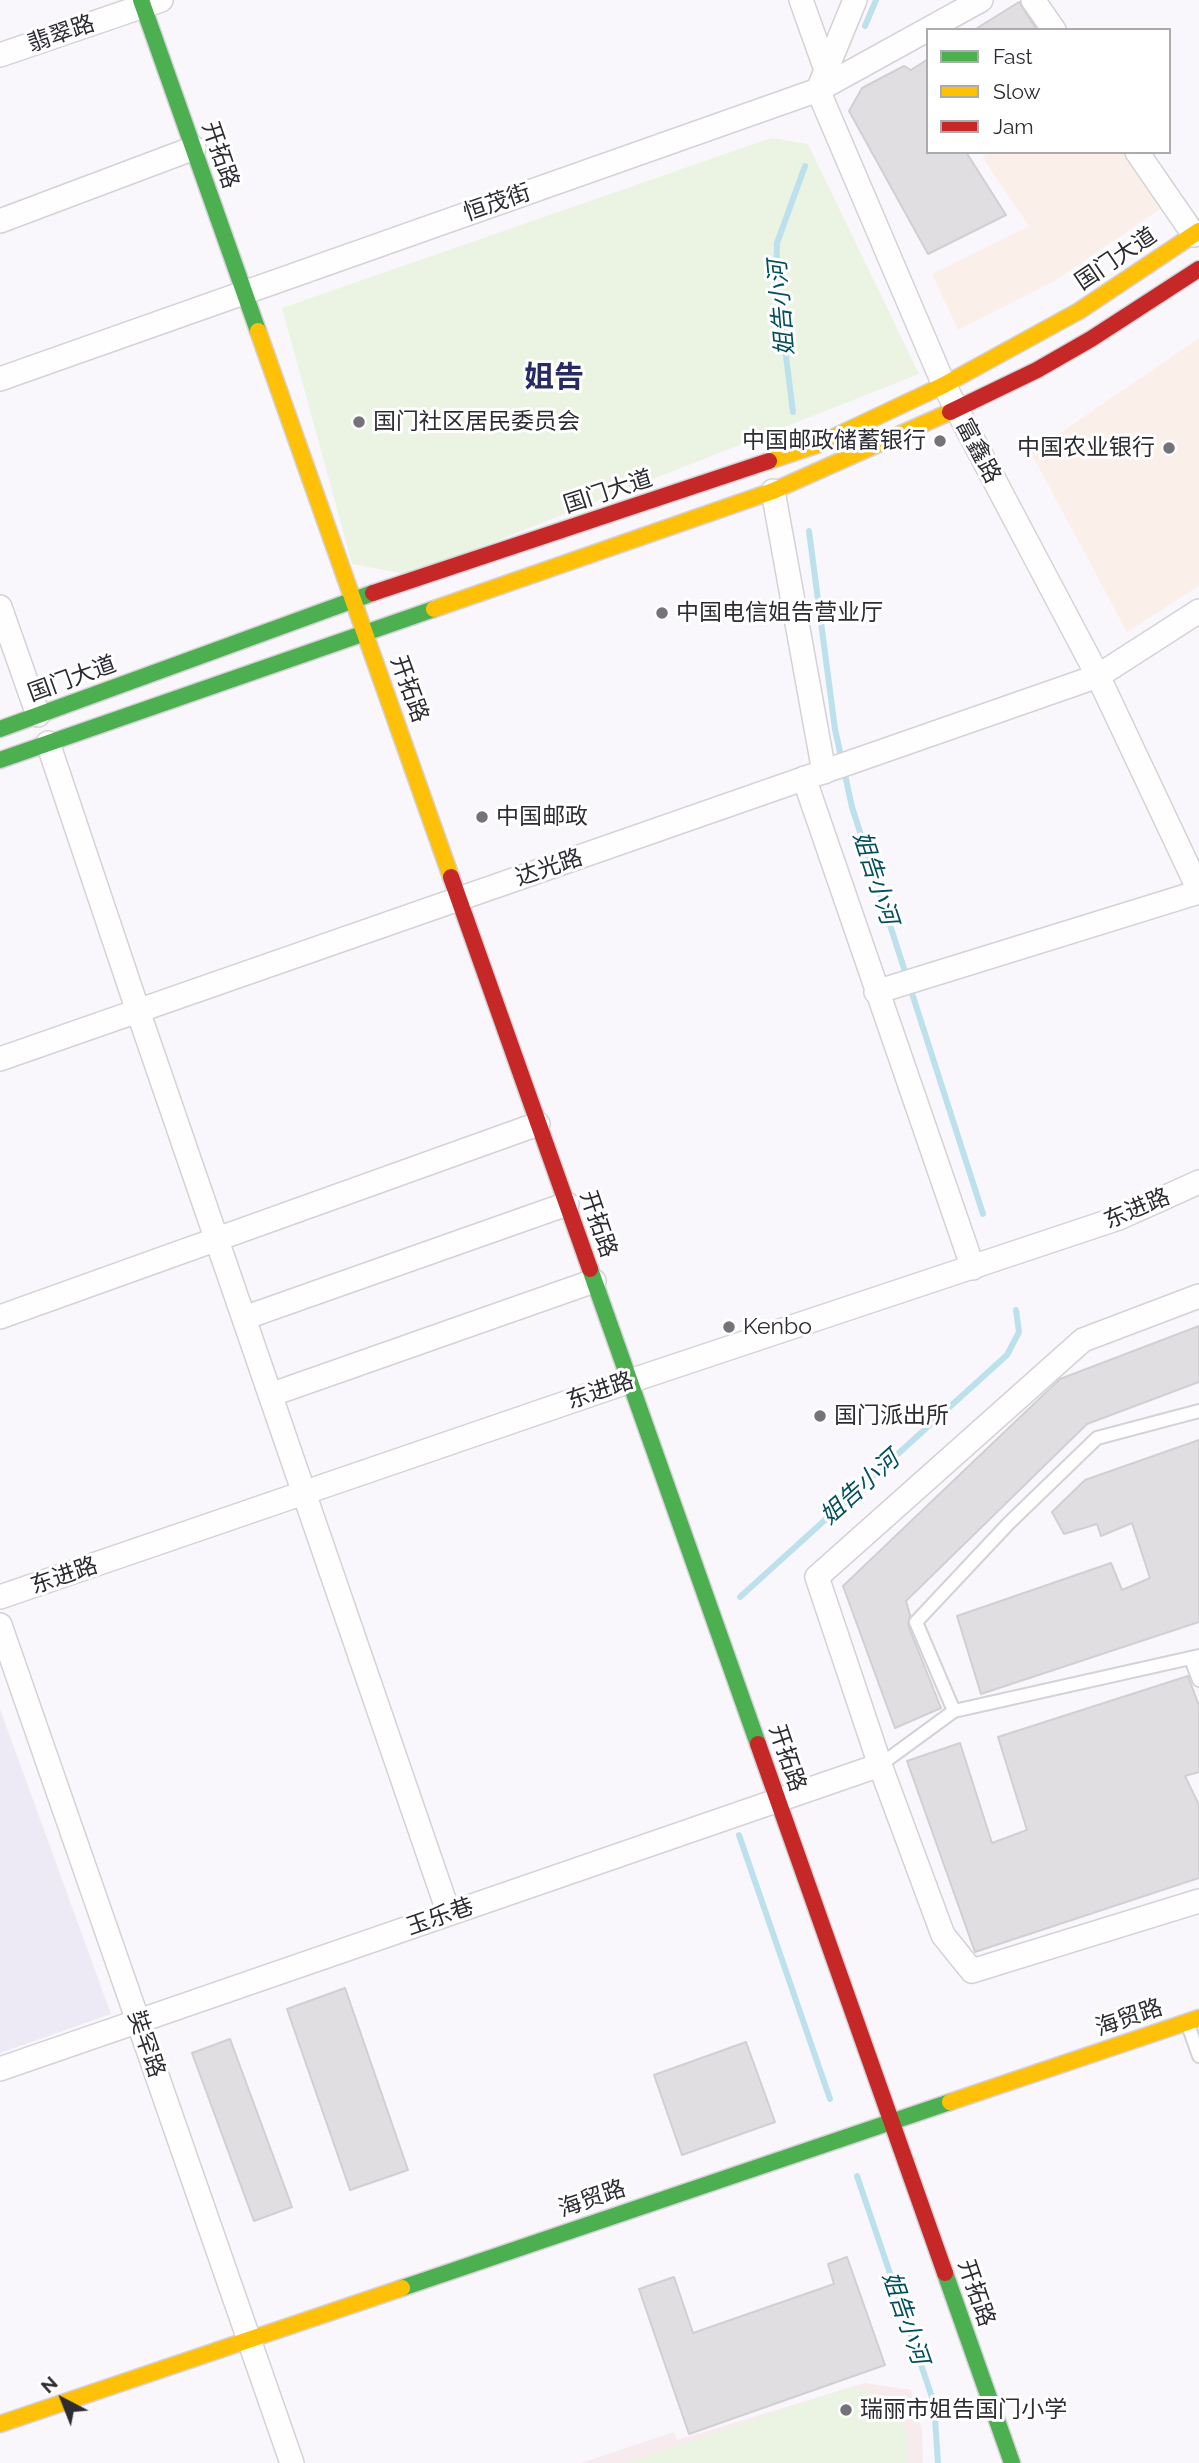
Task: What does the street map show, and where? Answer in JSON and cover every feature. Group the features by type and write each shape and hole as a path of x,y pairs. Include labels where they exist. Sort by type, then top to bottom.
{"main road":[{"name":"开拓路","path":"148,2 244,293 1012,2463"},
{"name":"国门大道","path":"0,729 353,600 817,445 944,385 1079,311 1196,233"},
{"path":"0,760 773,491 1037,370 1091,339 1199,269"},
{"name":"海贸路","path":"0,2424 1193,2020"}],"street":[{"name":"富鑫路","path":"801,0 822,80 944,385 1098,676 1199,891"},
{"path":"822,80 855,0"},
{"name":"恒茂街","path":"0,379 244,293 822,80 981,0"},
{"path":"1033,0 1053,28"},
{"name":"翡翠路","path":"0,55 148,2"},
{"path":"0,221 194,148"},
{"path":"1138,154 1196,233"},
{"path":"773,491 820,773 973,1268"},
{"path":"0,607 38,715"},
{"name":"达光路","path":"0,1059 1098,676 1199,611"},
{"path":"48,743 449,1914"},
{"path":"887,989 1199,891"},
{"path":"0,1317 538,1124"},
{"name":"东进路","path":"0,1598 630,1381 1119,1218 1199,1182"},
{"path":"244,1318 567,1204"},
{"path":"270,1395 594,1280"},
{"path":"1199,1296 1083,1340 817,1577 880,1765 943,1935 972,1971 1199,1901"},
{"name":"奘罕路","path":"0,1625 292,2463"},
{"name":"玉乐巷","path":"0,2069 880,1765"}],"lane":[{"path":"954,1711 916,1622 1009,1523 1097,1438 1199,1411"},
{"path":"880,1765 954,1711 1195,1658 1199,1680"},
{"path":"1193,2020 1199,2056"}],"shaded area":[{"path":"987,154 1129,154 1166,205 1056,280 958,330 932,274 1029,226 982,157"},
{"path":"1199,338 1199,586 1127,632 1031,453"},
{"path":"0,1709 111,2014 0,2053"},
{"name":"瑞丽市姐告国门小学","path":"865,2383 911,2390 922,2430 923,2463 581,2463 674,2432 677,2440"}],"green space":[{"path":"771,138 808,144 919,374 410,575 352,564 282,308"},
{"name":"瑞丽市姐告国门小学","path":"853,2386 883,2397 906,2427 909,2463 626,2463"}],"building":[{"path":"1019,2 1036,28 977,28"},
{"path":"926,60 926,154 967,154 1006,215 928,254 849,111 862,88 904,66 911,70"},
{"path":"1199,1326 1199,1382 1087,1424 906,1601 910,1615 908,1625 941,1708 895,1728 843,1586 1060,1379"},
{"path":"1199,1440 1199,1622 981,1694 957,1616 1111,1563 1122,1590 1150,1578 1132,1523 1101,1536 1097,1524 1064,1534 1052,1512 1085,1480"},
{"path":"1188,1676 1199,1706 1199,1772 1185,1776 1199,1805 1199,1878 975,1952 907,1761 960,1743 992,1843 1027,1830 998,1737"},
{"path":"345,1988 408,2170 350,2190 287,2009"},
{"path":"230,2039 292,2207 254,2221 192,2053"},
{"path":"746,2042 775,2122 682,2155 654,2075"},
{"path":"847,2257 885,2365 689,2434 639,2289 674,2277 693,2333 834,2284 828,2264"}],"waterway":[{"name":"姐告小河","path":"865,26 876,0"},
{"name":"姐告小河","path":"793,412 776,277 777,243 805,166"},
{"name":"姐告小河","path":"809,531 835,729 852,807 983,1214"},
{"name":"姐告小河","path":"740,1597 1007,1355 1019,1332 1016,1310"},
{"name":"姐告小河","path":"739,1835 830,2099"},
{"name":"姐告小河","path":"857,2176 934,2403 938,2463"}],"traffic: fast":[{"path":"141,0 258,331"},
{"path":"0,729 373,593"},
{"path":"0,760 434,609"},
{"path":"590,1269 758,1744"},
{"path":"402,2288 950,2102"},
{"path":"945,2273 1012,2463"}],"traffic: slow":[{"path":"769,461 817,445 944,385 1079,311 1199,231"},
{"path":"258,331 451,877"},
{"path":"434,609 773,491 950,412"},
{"path":"950,2102 1199,2018"},
{"path":"0,2424 402,2288"}],"traffic: jam":[{"path":"950,412 1037,370 1091,339 1199,269"},
{"path":"373,593 769,461"},
{"path":"451,877 590,1269"},
{"path":"758,1744 945,2273"}],"place":[{"name":"国门社区居民委员会","path":"359,422"},
{"name":"中国邮政储蓄银行","path":"940,441"},
{"name":"中国农业银行","path":"1169,448"},
{"name":"中国电信姐告营业厅","path":"662,613"},
{"name":"中国邮政","path":"482,817"},
{"name":"Kenbo","path":"729,1327"},
{"name":"国门派出所","path":"820,1416"},
{"name":"瑞丽市姐告国门小学","path":"846,2410"}],"district":[{"name":"姐告","path":"554,378"}]}
